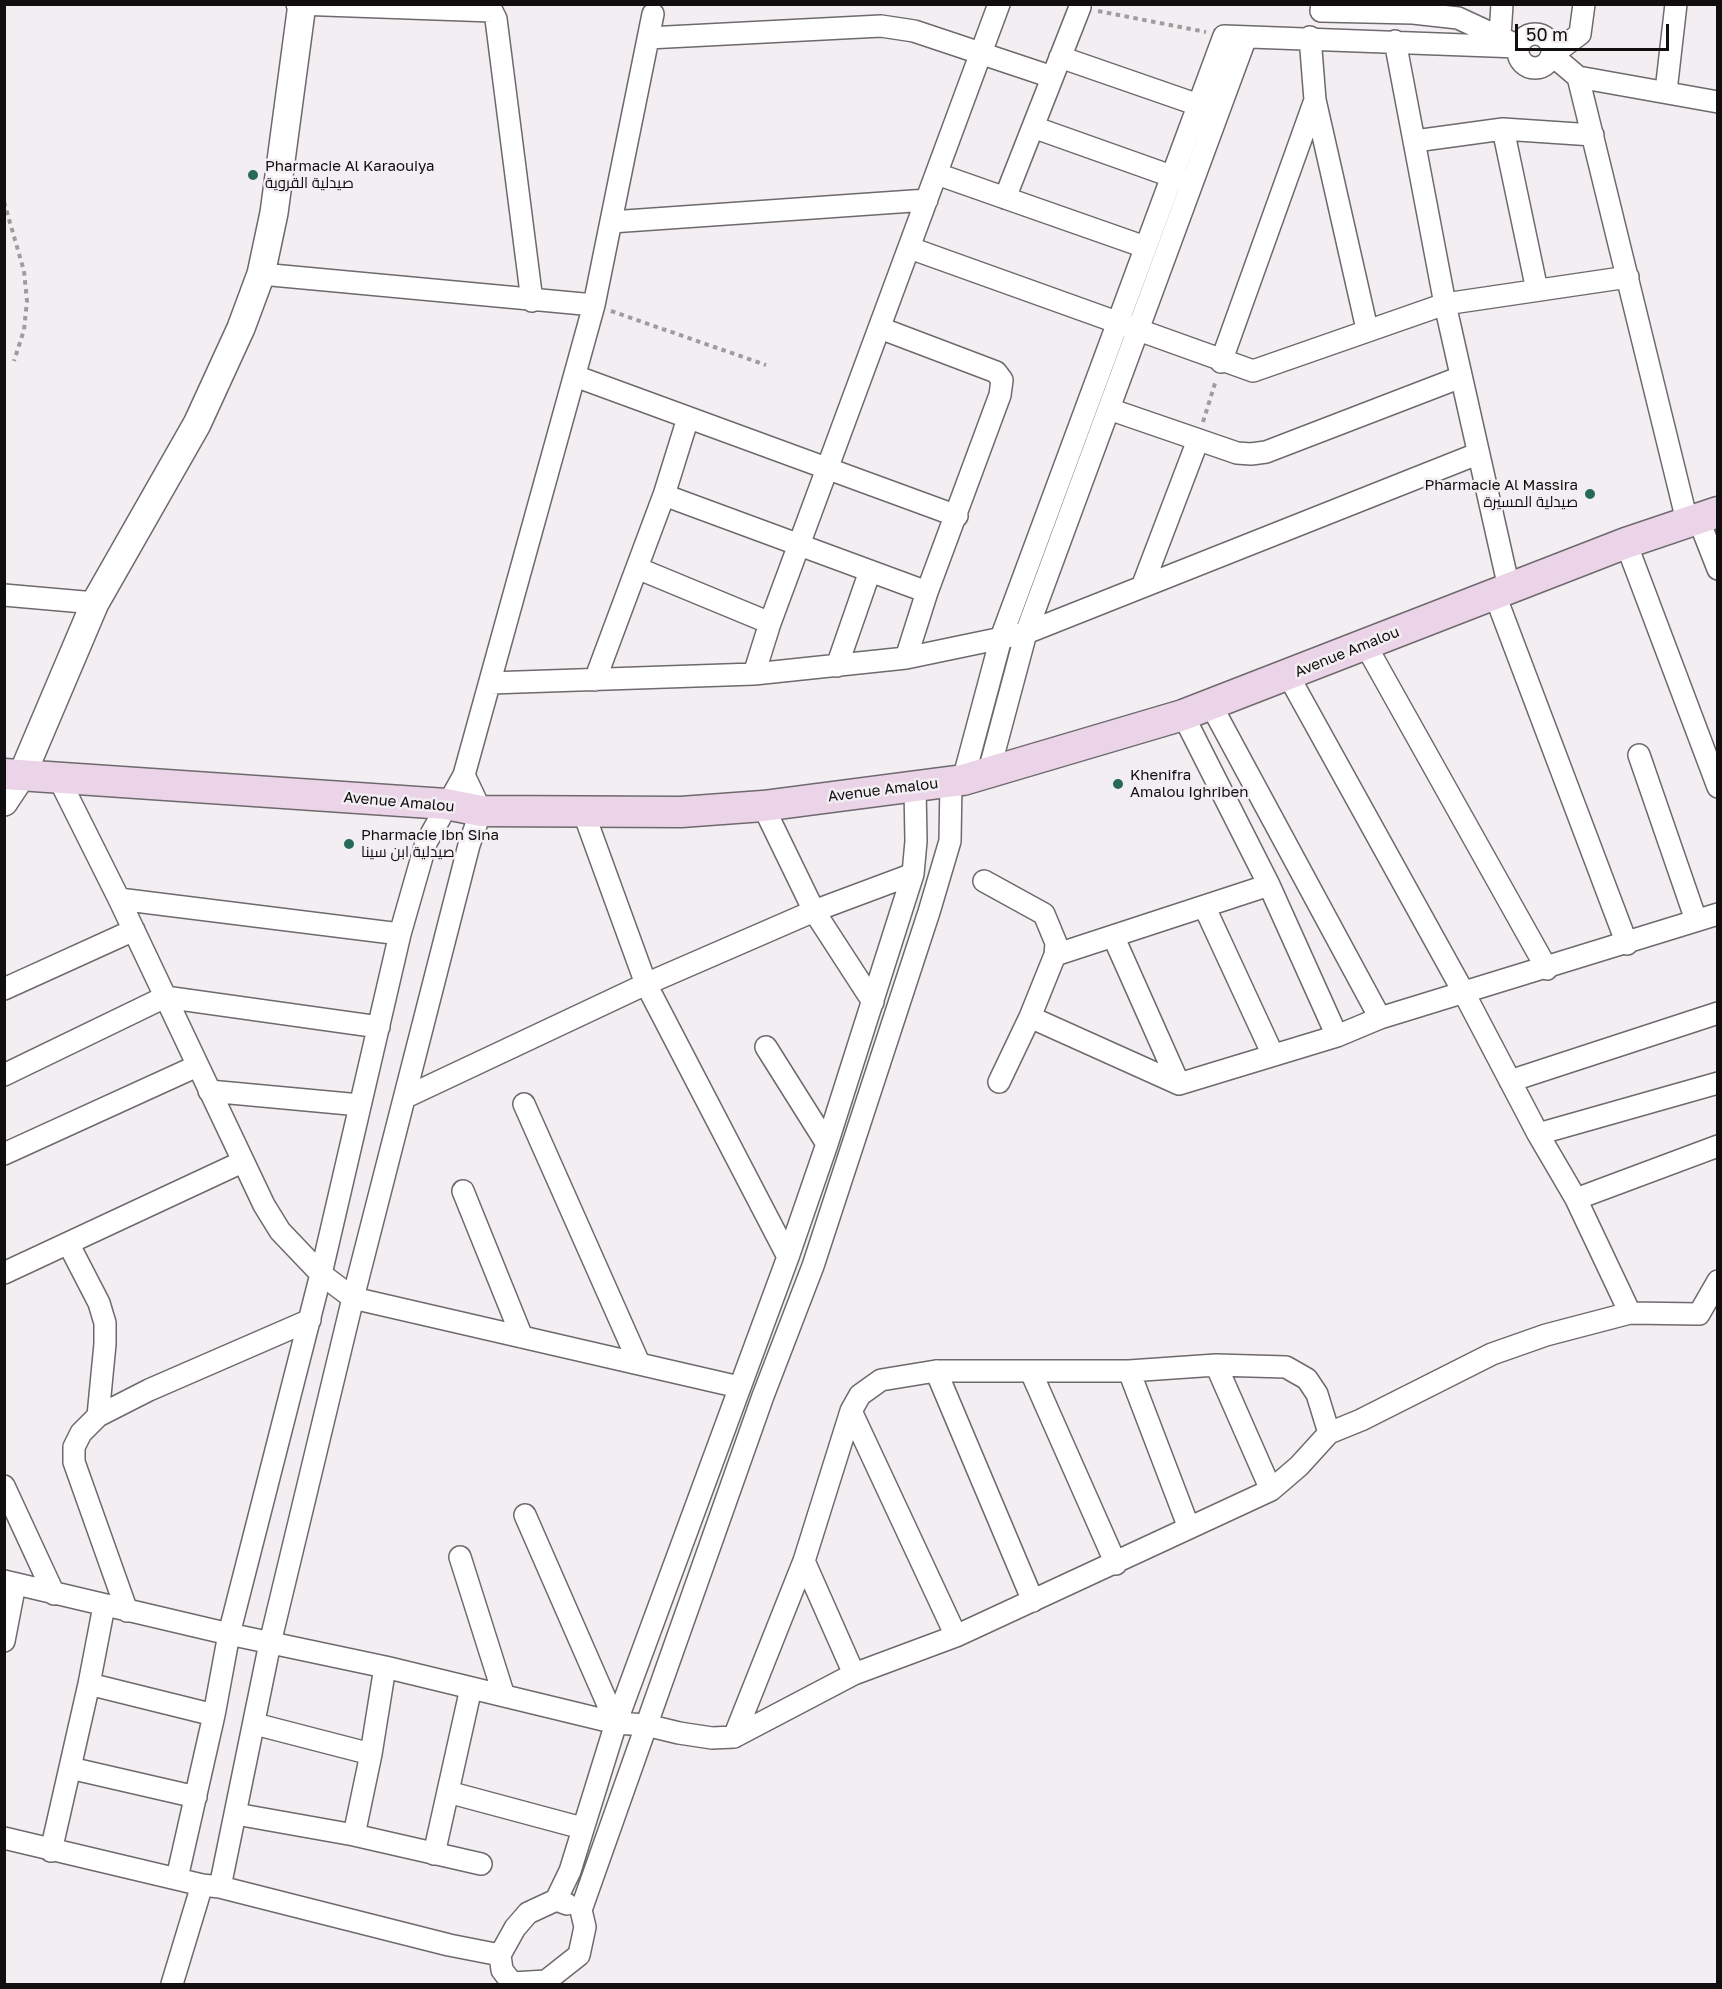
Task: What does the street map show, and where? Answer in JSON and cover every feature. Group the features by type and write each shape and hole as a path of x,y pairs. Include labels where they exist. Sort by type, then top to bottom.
{"main road":[{"name":"Avenue Amalou","path":"13,775 446,804 481,811 681,812 763,806 915,787 967,779 1183,715 1626,543 1701,517"}],"street":[{"path":"754,674 770,623 802,543 999,4"},
{"path":"1322,4 1321,11 1413,9 1458,18 1509,41"},
{"path":"1502,4 1509,41 1520,60 1530,68 1544,66 1552,56 1580,34 1584,4"},
{"path":"1666,92 1676,4"},
{"path":"4,802 13,775 95,603 197,424 241,328 261,274 274,213 300,5 492,10 496,19 532,301"},
{"path":"1005,198 1080,7"},
{"path":"177,1878 214,1715 229,1634 310,1320 400,934 426,843 464,775 575,376 594,305 653,14"},
{"path":"648,38 881,26 914,32 1052,77"},
{"path":"915,787 916,841 912,874 827,1144 788,1257 616,1723 570,1871 556,1900 528,1913 515,1928 500,1955 502,1970 512,1984 546,1981 567,1968 579,1955 585,1927 581,1910 852,1152 950,842 1001,638 1224,36 1395,41 1509,41"},
{"path":"967,779 1026,633 1246,37"},
{"path":"1310,37 1315,100 1367,329"},
{"path":"1395,41 1502,592 1626,944"},
{"path":"1552,56 1578,77 1718,102"},
{"path":"1060,57 1219,112"},
{"path":"1578,77 1628,277 1718,569"},
{"path":"1221,362 1315,100"},
{"path":"1033,128 1192,183"},
{"path":"1414,141 1503,129 1593,135"},
{"path":"1503,129 1537,290"},
{"path":"937,174 1145,248"},
{"path":"611,222 927,200"},
{"path":"910,248 1138,329 1221,362 1253,371 1367,329 1446,304 1628,277"},
{"path":"261,274 594,305"},
{"path":"880,328 996,372 1002,380 1000,395 927,592 906,658"},
{"path":"575,376 957,516"},
{"path":"1109,409 1237,453 1266,452 1461,377"},
{"path":"595,680 664,495 688,418"},
{"path":"1142,587 1198,440"},
{"path":"490,683 754,674 906,658 1026,633 1477,454"},
{"path":"664,495 802,543 927,592"},
{"path":"1626,543 1718,787"},
{"path":"637,568 770,623"},
{"path":"837,666 870,571"},
{"path":"4,595 95,603"},
{"path":"1365,644 1547,969"},
{"path":"1288,675 1464,993 1538,1134 1576,1199 1630,1313"},
{"path":"1211,705 1380,1018"},
{"path":"1183,715 1269,885 1337,1036"},
{"path":"1030,1017 1179,1084 1337,1036 1380,1018 1711,919 1639,755"},
{"path":"172,1984 211,1886 236,1814 270,1643 353,1298 469,845 481,811 464,775"},
{"path":"58,777 134,930 242,1162 280,1231 321,1274 353,1298 739,1387"},
{"path":"763,806 814,911 873,1002"},
{"path":"583,811 646,984 788,1257"},
{"path":"406,1097 646,984 814,911 912,874"},
{"path":"984,881 1044,914 1056,943 1054,955 1030,1017 999,1082"},
{"path":"1054,955 1113,938 1269,885"},
{"path":"119,899 400,934"},
{"path":"1205,908 1273,1055"},
{"path":"4,989 134,930"},
{"path":"1113,938 1179,1084"},
{"path":"4,1075 165,997 379,1027"},
{"path":"1510,1081 1718,1013"},
{"path":"766,1047 827,1144"},
{"path":"4,1154 197,1066"},
{"path":"1538,1134 1718,1083"},
{"path":"209,1092 360,1105"},
{"path":"524,1104 639,1363"},
{"path":"1576,1199 1718,1146"},
{"path":"4,1273 242,1162"},
{"path":"463,1191 522,1337"},
{"path":"68,1243 99,1303 105,1323 98,1416"},
{"path":"4,1641 10,1583 229,1634 385,1667 616,1723 646,1725 679,1733 734,1737 854,1674 956,1636 1116,1564 1271,1490 1299,1466 1329,1433 1361,1420 1492,1354 1546,1335 1630,1313 1699,1314 1718,1281"},
{"path":"127,1611 74,1462 74,1447 81,1433 98,1416 149,1390 310,1320"},
{"path":"734,1737 804,1561 852,1412 860,1395 881,1380 936,1371 1129,1371 1216,1365 1286,1367 1296,1370 1307,1379 1317,1394 1329,1433"},
{"path":"1216,1365 1271,1490"},
{"path":"936,1371 1033,1601"},
{"path":"1129,1371 1189,1528"},
{"path":"1030,1372 1116,1564"},
{"path":"852,1412 956,1636"},
{"path":"4,1486 54,1594"},
{"path":"525,1515 616,1723"},
{"path":"460,1557 504,1696"},
{"path":"804,1561 854,1674"},
{"path":"51,1851 89,1684 104,1606"},
{"path":"354,1835 371,1754 385,1667"},
{"path":"89,1684 214,1715"},
{"path":"434,1854 471,1688"},
{"path":"255,1724 371,1754"},
{"path":"70,1768 196,1797"},
{"path":"448,1792 582,1828"},
{"path":"236,1814 354,1835 481,1864"},
{"path":"4,1838 449,1945 500,1955"},
{"path":"556,1900 581,1910"}],"path":[{"path":"1080,7 1224,36"},
{"path":"4,202 24,271 27,301 24,330 14,361"},
{"path":"594,305 766,365"},
{"path":"1198,440 1221,362"}],"place":[{"name":"Pharmacie Al Karaouiya صيدلية القروية","path":"253,175"},
{"name":"Pharmacie Al Massira صيدلية المسيرة","path":"1590,494"},
{"name":"Khenifra Amalou Ighriben","path":"1118,784"},
{"name":"Pharmacie Ibn Sina صيدلية ابن سينا","path":"349,844"}]}
